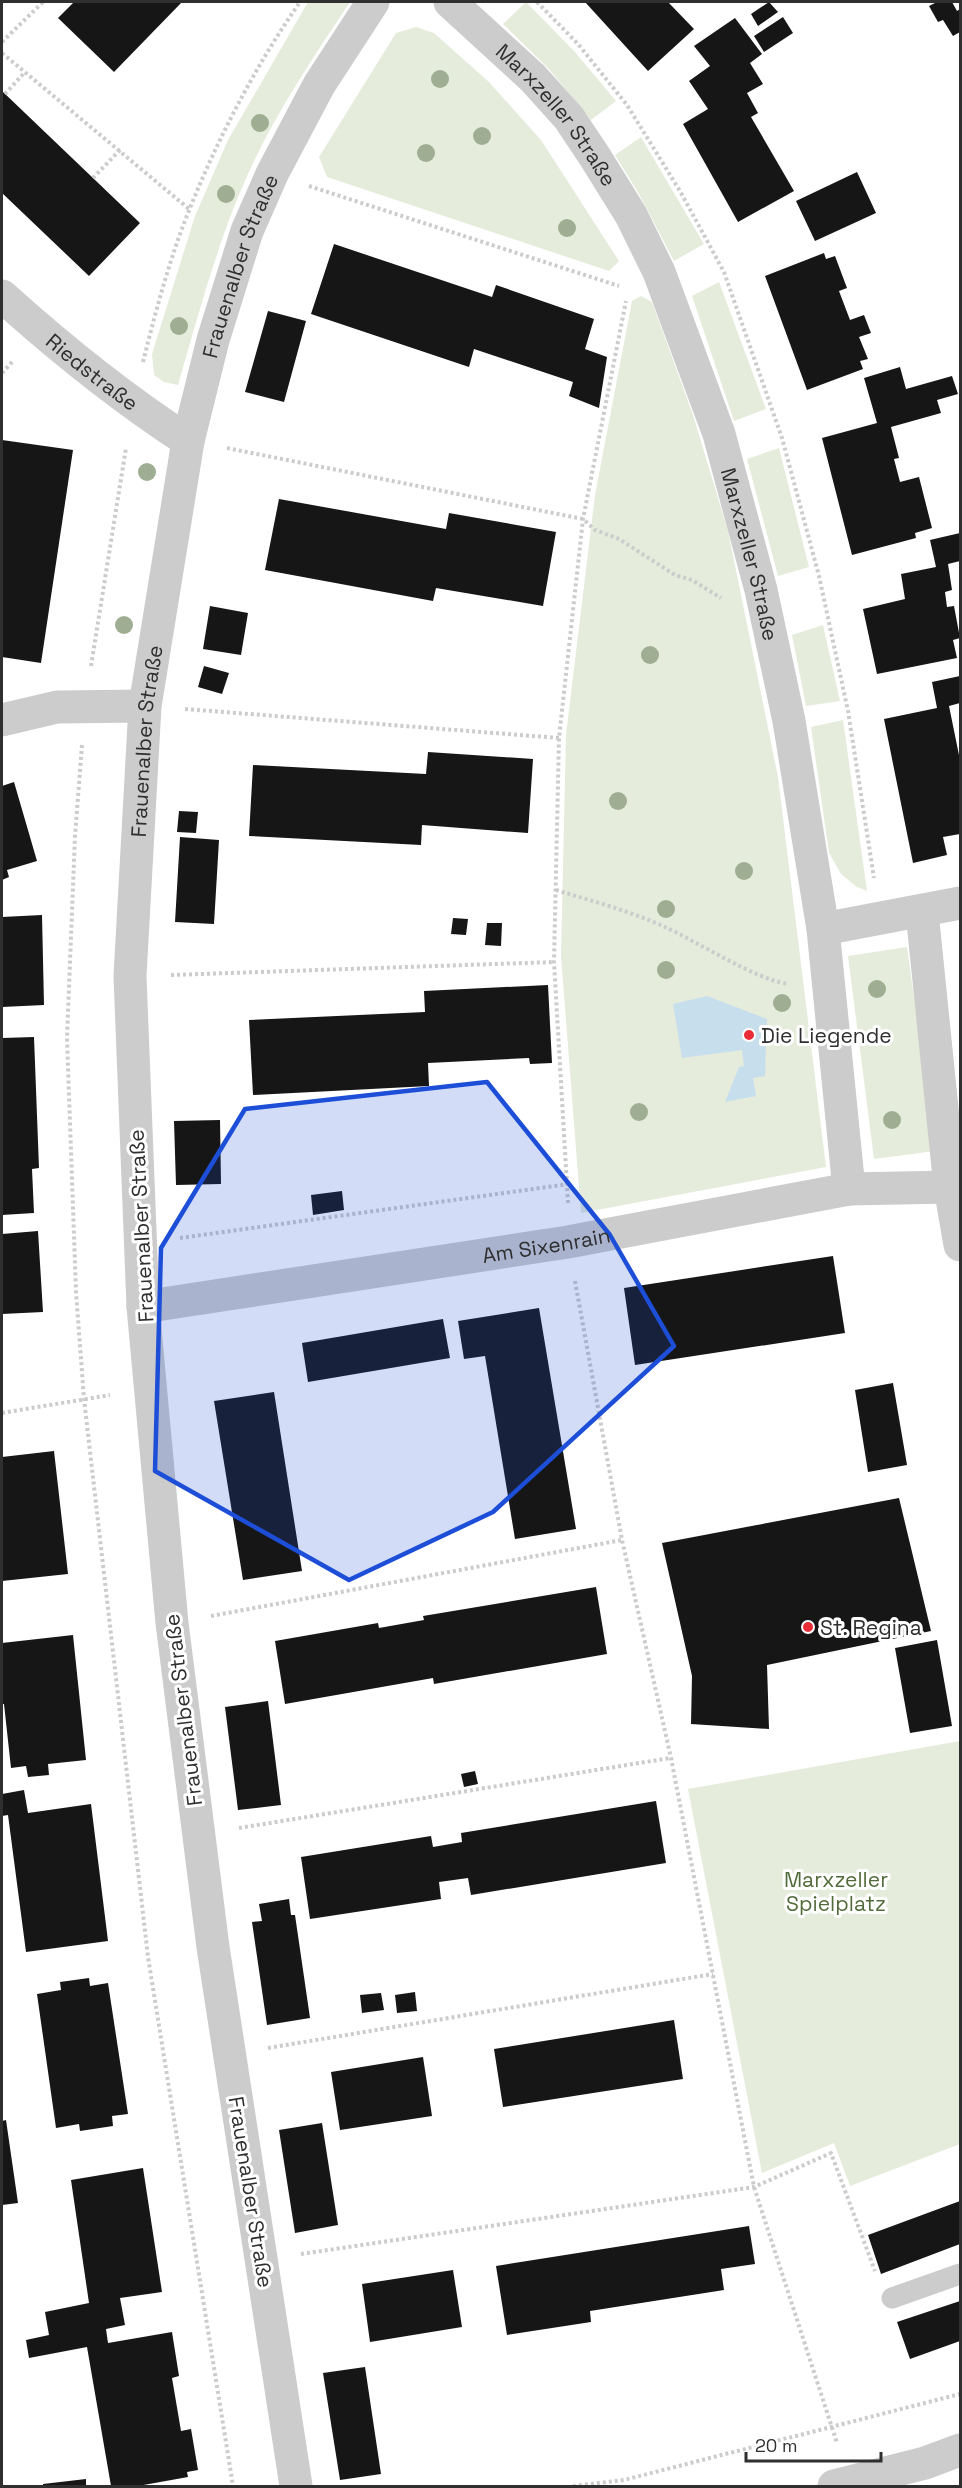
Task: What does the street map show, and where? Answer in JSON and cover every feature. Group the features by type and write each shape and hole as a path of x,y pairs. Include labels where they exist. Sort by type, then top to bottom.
{"street":[{"name":"Frauenalber Straße","path":"296,2487 197,1835 172,1623 144,1307 130,976 145,706 188,441 213,340 243,242 272,174 319,85 373,2"},
{"name":"Marxzeller Straße","path":"450,2 532,78 569,118 631,215 659,272 719,434 770,629 789,721 823,929 849,1189"},
{"name":"Riedstraße","path":"2,296 65,352 132,405 188,441"},
{"path":"2,720 57,707 145,706"},
{"path":"823,929 960,903"},
{"path":"922,912 950,1187 960,1245"},
{"name":"Am Sixenrain","path":"144,1307 568,1242 849,1189 950,1187"},
{"path":"842,2485 925,2463 960,2450"}],"lane":[{"path":"892,2298 960,2274"}],"path":[{"path":"2,42 42,2"},
{"path":"2,53 189,209"},
{"path":"5,94 25,72"},
{"path":"93,178 120,150"},
{"path":"272,174 629,289 659,272"},
{"path":"629,289 583,519 559,738 554,962 568,1184 568,1242 622,1540 670,1758 754,2187 832,2426 842,2485"},
{"path":"188,441 583,519 595,530 619,539 675,575 692,580 742,614 770,629"},
{"path":"145,706 559,738"},
{"path":"556,890 663,926 779,983 829,987"},
{"path":"130,976 554,962"},
{"path":"141,1244 568,1184"},
{"path":"2,1413 150,1388"},
{"path":"172,1623 622,1540"},
{"path":"197,1835 670,1758"},
{"path":"229,2055 713,1974"},
{"path":"262,2260 754,2187 831,2153 886,2301 892,2298"},
{"path":"573,2487 624,2480 960,2394"}],"highlighted area":[{"path":"487,1082 610,1235 674,1346 493,1512 349,1580 155,1471 161,1248 245,1109"}],"green space":[{"path":"308,2 350,2 264,140 242,188 221,243 178,385 164,382 154,375 152,354 195,216 228,140"},
{"path":"526,2 575,52 616,101 591,120 548,68 503,24"},
{"path":"416,27 434,33 489,82 541,140 619,261 609,271 327,177 319,157 396,33"},
{"path":"641,137 704,244 674,261 639,194 615,155"},
{"path":"719,282 766,409 734,421 692,296"},
{"path":"641,296 652,302 693,415 728,531 778,777 826,1167 581,1213 561,956 566,735 595,495 632,301"},
{"path":"779,448 809,567 778,576 747,459"},
{"path":"823,625 840,701 806,706 792,635"},
{"path":"843,720 867,891 857,887 841,874 829,853 811,727"},
{"path":"907,947 935,1151 874,1159 848,956"},
{"name":"Marxzeller Spielplatz","path":"960,1741 960,2144 850,2186 834,2143 762,2173 688,1789"}],"water":[{"path":"707,996 767,1019 765,1076 753,1078 756,1096 725,1102 739,1067 744,1066 742,1050 682,1058 673,1004"}],"building":[{"path":"74,2 182,2 114,72 58,18"},
{"path":"585,2 668,2 694,29 648,71"},
{"path":"769,2 778,12 758,26 751,14"},
{"path":"937,2 952,2 957,11 960,9 960,32 953,36 943,20 938,22 929,6"},
{"path":"783,17 793,33 764,52 754,36"},
{"path":"735,18 762,54 750,63 763,84 747,93 758,113 751,117 794,191 738,222 683,124 708,109 689,81 710,66 694,46"},
{"path":"2,91 140,223 89,276 2,193"},
{"path":"857,172 876,213 815,241 796,201"},
{"path":"334,244 492,297 496,285 594,319 585,349 607,357 599,408 569,396 573,382 474,349 469,367 311,314"},
{"path":"824,253 826,259 835,256 847,288 839,291 850,320 864,315 871,333 859,337 868,359 860,361 863,369 807,390 765,276"},
{"path":"268,311 306,321 284,402 245,392"},
{"path":"900,367 906,389 952,376 958,394 937,400 941,413 891,427 899,458 894,459 900,482 919,477 932,528 915,533 916,538 852,555 822,438 877,423 864,378"},
{"path":"2,440 73,450 41,663 2,657"},
{"path":"279,499 446,529 449,513 556,532 543,606 436,588 433,601 265,570"},
{"path":"960,533 960,561 948,564 952,590 945,592 947,607 954,606 960,638 953,640 957,658 877,674 863,609 905,599 901,574 936,567 930,540"},
{"path":"210,606 248,613 241,655 203,649"},
{"path":"204,666 229,673 222,694 198,687"},
{"path":"960,676 960,703 949,706 960,760 960,834 943,837 947,855 913,863 884,719 937,708 932,682"},
{"path":"428,752 533,759 528,833 422,825 421,845 249,836 253,765 426,774"},
{"path":"14,782 37,861 7,870 9,877 2,880 2,786"},
{"path":"179,811 198,812 196,833 177,832"},
{"path":"180,837 219,840 214,924 175,922"},
{"path":"42,915 44,1005 2,1007 2,917"},
{"path":"453,918 468,919 466,935 451,934"},
{"path":"487,923 502,923 501,946 485,945"},
{"path":"548,985 552,1063 530,1064 529,1058 428,1063 429,1086 253,1095 249,1020 425,1012 424,991"},
{"path":"34,1037 39,1168 32,1169 34,1213 2,1215 2,1038"},
{"path":"220,1120 221,1184 176,1185 174,1121"},
{"path":"342,1191 344,1210 313,1215 311,1195"},
{"path":"38,1231 43,1312 2,1314 2,1234"},
{"path":"833,1256 845,1333 635,1365 624,1288"},
{"path":"539,1308 576,1529 515,1539 485,1356 464,1359 458,1321"},
{"path":"443,1319 450,1358 308,1382 302,1343"},
{"path":"893,1383 907,1465 868,1472 855,1390"},
{"path":"274,1392 302,1571 243,1580 214,1401"},
{"path":"54,1451 68,1574 2,1581 2,1457"},
{"path":"899,1498 931,1631 767,1665 769,1729 691,1724 692,1676 662,1543"},
{"path":"596,1587 607,1654 434,1684 433,1678 285,1704 275,1641 378,1623 379,1628 424,1620 423,1616"},
{"path":"73,1635 86,1760 48,1764 49,1775 28,1777 26,1766 11,1768 4,1704 2,1704 2,1643"},
{"path":"937,1640 952,1726 910,1733 895,1648"},
{"path":"268,1701 281,1805 238,1810 225,1707"},
{"path":"475,1771 478,1784 464,1787 461,1774"},
{"path":"24,1790 28,1813 91,1804 108,1941 26,1952 8,1815 2,1816 2,1794"},
{"path":"656,1801 666,1863 471,1895 468,1878 439,1882 441,1899 310,1919 301,1857 431,1836 433,1847 462,1842 461,1833"},
{"path":"289,1899 291,1915 295,1915 310,2018 267,2025 252,1922 262,1921 259,1904"},
{"path":"89,1978 90,1986 108,1983 128,2114 112,2116 113,2126 80,2131 79,2124 56,2128 37,1994 61,1990 60,1982"},
{"path":"415,1992 417,2011 397,2013 395,1995"},
{"path":"381,1993 384,2010 362,2013 360,1995"},
{"path":"674,2020 683,2079 503,2107 494,2049"},
{"path":"423,2057 432,2116 340,2130 331,2072"},
{"path":"6,2120 18,2203 2,2205 2,2121"},
{"path":"322,2123 338,2225 295,2233 279,2130"},
{"path":"143,2168 162,2292 120,2298 125,2325 106,2329 108,2343 172,2332 179,2376 172,2378 181,2431 191,2429 198,2470 187,2472 188,2477 138,2486 111,2486 87,2347 29,2358 26,2340 49,2335 45,2312 89,2303 71,2180"},
{"path":"960,2201 960,2244 881,2274 868,2235"},
{"path":"749,2226 755,2264 721,2269 724,2290 590,2311 591,2322 507,2335 496,2266"},
{"path":"453,2270 462,2327 370,2342 362,2284"},
{"path":"960,2301 960,2341 910,2359 897,2322"},
{"path":"365,2367 381,2474 340,2480 323,2373"},
{"path":"86,2479 86,2486 43,2486 43,2484"}],"place":[{"name":"Die Liegende","path":"749,1035"},
{"name":"St. Regina","path":"808,1627"}]}
